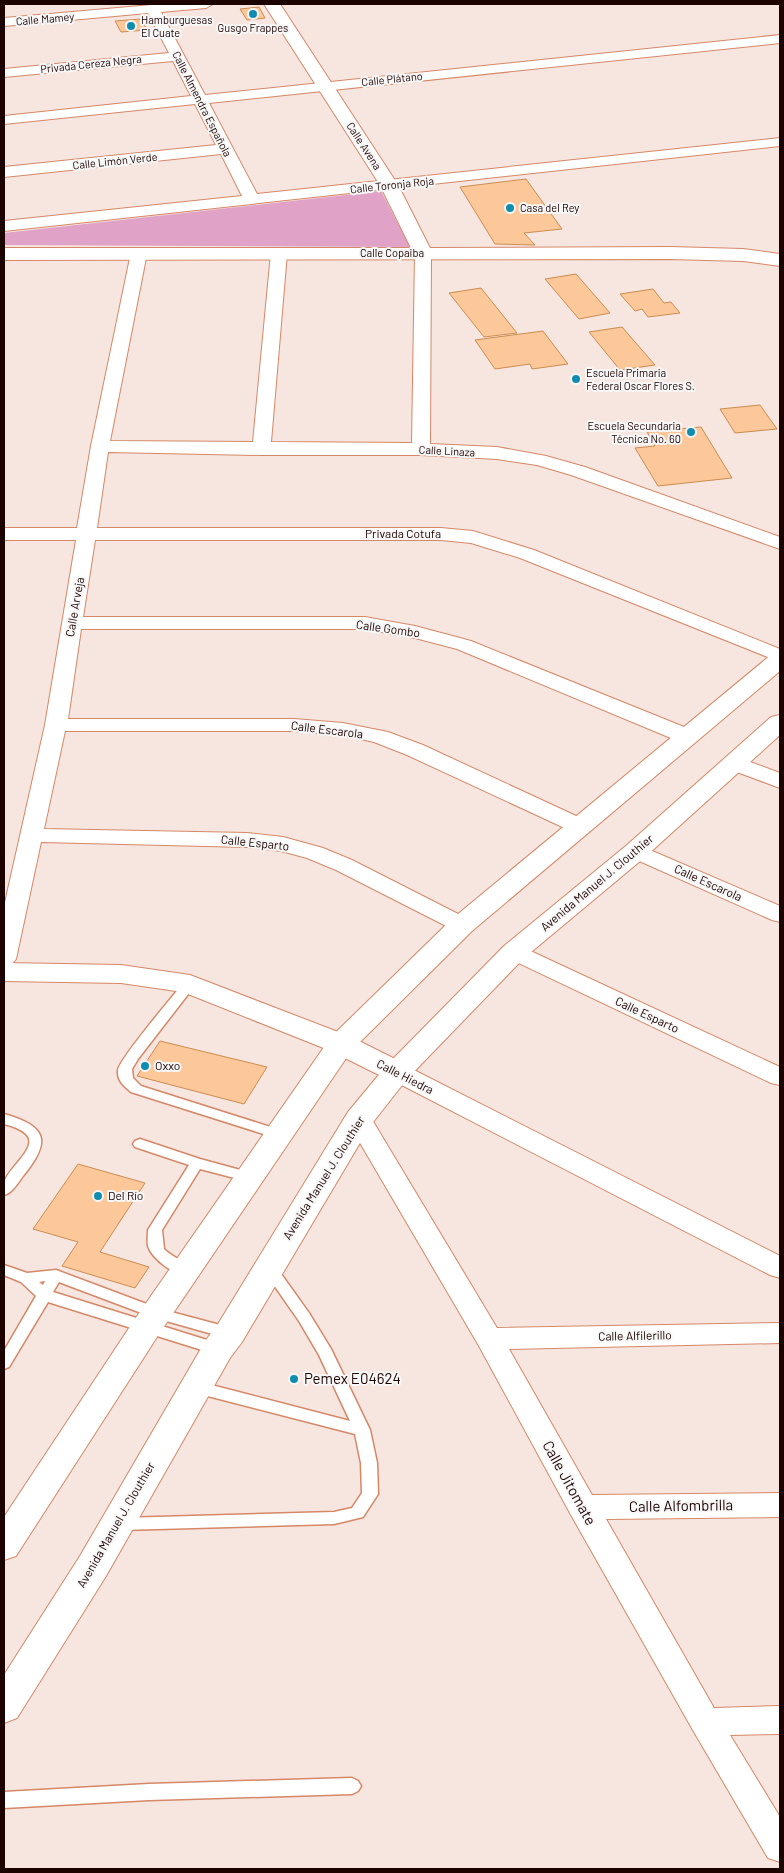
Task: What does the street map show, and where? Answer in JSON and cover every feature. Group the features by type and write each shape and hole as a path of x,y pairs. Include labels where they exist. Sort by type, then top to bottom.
{"main road":[{"name":"Calle Avena","path":"272,4 389,185 423,253"},
{"name":"Calle Copaiba","path":"4,254 670,253 743,255 780,260"},
{"path":"4,1546 152,1320 341,1044 462,925 780,658"},
{"name":"Avenida Manuel J. Clouthier","path":"4,1707 117,1524 196,1387 359,1119 397,1072 514,952 636,851 780,722"},
{"name":"Calle Hiedra","path":"4,972 103,973 169,979 190,984 341,1044 397,1072"}],"street":[{"name":"Calle Mamey","path":"4,22 83,9 153,9 206,4"},
{"name":"Calle Almendra Española","path":"153,9 252,200"},
{"name":"Calle Plátano","path":"4,120 780,39"},
{"name":"Privada Cereza Negra","path":"4,73 177,56"},
{"name":"Calle Toronja Roja","path":"4,226 780,142"},
{"name":"Calle Limón Verde","path":"4,172 226,149"},
{"name":"Calle Arveja","path":"4,959 56,725 100,446 139,253"},
{"path":"260,448 279,253"},
{"name":"Calle Avena","path":"422,449 423,253"},
{"name":"Calle Linaza","path":"100,446 422,449 497,454 539,460 587,475 780,543"},
{"name":"Privada Cotufa","path":"4,534 441,534 472,537 527,554 780,658"},
{"name":"Calle Gombo","path":"72,623 365,623 395,627 429,634 464,645 686,736"},
{"name":"Calle Escarola","path":"56,725 294,725 343,729 380,737 415,750 579,826"},
{"path":"734,763 780,781"},
{"name":"Calle Esparto","path":"31,835 247,840 283,844 315,853 344,865 462,925"},
{"name":"Calle Escarola","path":"636,851 780,915"},
{"name":"Calle Esparto","path":"514,952 780,1077"},
{"name":"Calle Hiedra","path":"397,1072 780,1268"},
{"name":"Calle Jitomate","path":"359,1119 489,1339 582,1507 705,1722 780,1847"},
{"name":"Calle Alfilerillo","path":"489,1339 780,1333"},
{"name":"Calle Alfombrilla","path":"582,1507 780,1505"},
{"path":"705,1722 780,1720"}],"lane":[{"path":"190,984 132,1056 125,1069 126,1080 136,1089 278,1134"},
{"path":"4,1119 26,1126 33,1132 36,1140 35,1150 4,1190"},
{"path":"140,1144 197,1163 250,1177"},
{"path":"186,1270 158,1252 153,1242 154,1230 197,1163"},
{"path":"117,1524 334,1518 357,1513 370,1494 369,1463 362,1430 326,1353 304,1317 269,1268"},
{"path":"4,1270 26,1278 44,1295 152,1320 224,1341"},
{"path":"26,1278 56,1275 152,1320 224,1341"},
{"path":"4,1363 56,1275"},
{"path":"196,1387 362,1430"},
{"path":"4,1800 149,1792 352,1786"}],"shaded area":[{"path":"381,191 410,247 4,245 4,233"}],"building":[{"name":"Gusgo Frappes","path":"259,7 265,18 247,20 240,9"},
{"name":"Hamburguesas El Cuate","path":"141,19 147,30 121,32 115,21"},
{"name":"Casa del Rey","path":"526,179 562,229 524,233 535,245 495,244 460,187"},
{"path":"576,274 610,313 579,319 545,279"},
{"path":"481,288 517,333 484,337 449,293"},
{"path":"653,289 664,303 671,302 680,313 648,317 642,309 635,311 620,294"},
{"path":"622,327 655,365 620,370 589,332"},
{"path":"543,331 568,364 532,369 530,364 495,369 475,340"},
{"path":"760,405 777,429 735,433 720,409"},
{"path":"701,427 732,478 658,486 635,448 655,446 647,432"},
{"path":"160,1041 267,1067 244,1104 137,1076"},
{"path":"78,1164 145,1183 100,1252 149,1267 135,1288 62,1266 78,1242 33,1229"}],"place":[{"name":"Gusgo Frappes","path":"253,14"},
{"name":"Hamburguesas El Cuate","path":"131,26"},
{"name":"Casa del Rey","path":"510,208"},
{"name":"Escuela Primaria Federal Oscar Flores S.","path":"576,379"},
{"name":"Escuela Secundaria Técnica No. 60","path":"691,432"},
{"name":"Oxxo","path":"145,1066"},
{"name":"Del Río","path":"98,1196"},
{"name":"Pemex E04624","path":"294,1379"}]}
